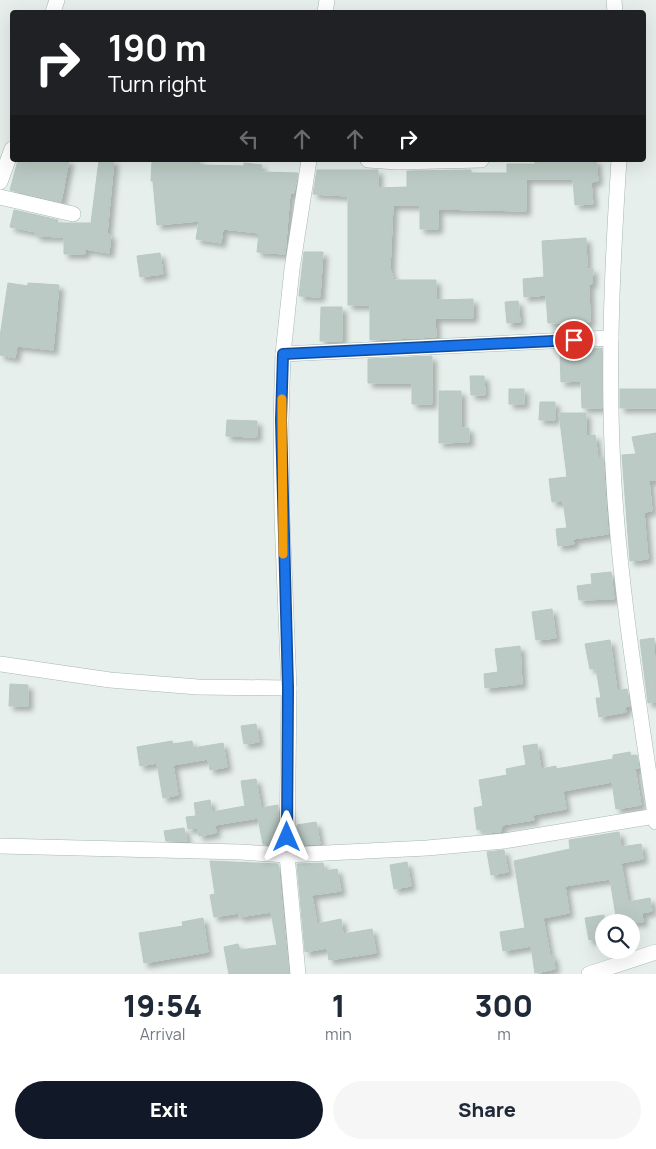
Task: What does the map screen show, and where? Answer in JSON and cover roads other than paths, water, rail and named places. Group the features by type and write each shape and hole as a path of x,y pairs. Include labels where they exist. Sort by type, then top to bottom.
{"street":[{"path":"0,182 10,154"},
{"path":"298,974 287,855 288,688 282,517 281,420 283,354 292,269 309,162"},
{"path":"0,846 287,855 427,848 504,841 656,818 630,639 614,485 611,338 619,162"},
{"path":"0,197 73,214"},
{"path":"283,354 611,338"},
{"path":"0,664 110,680 198,687 288,688"},
{"path":"589,974 656,952"}]}
